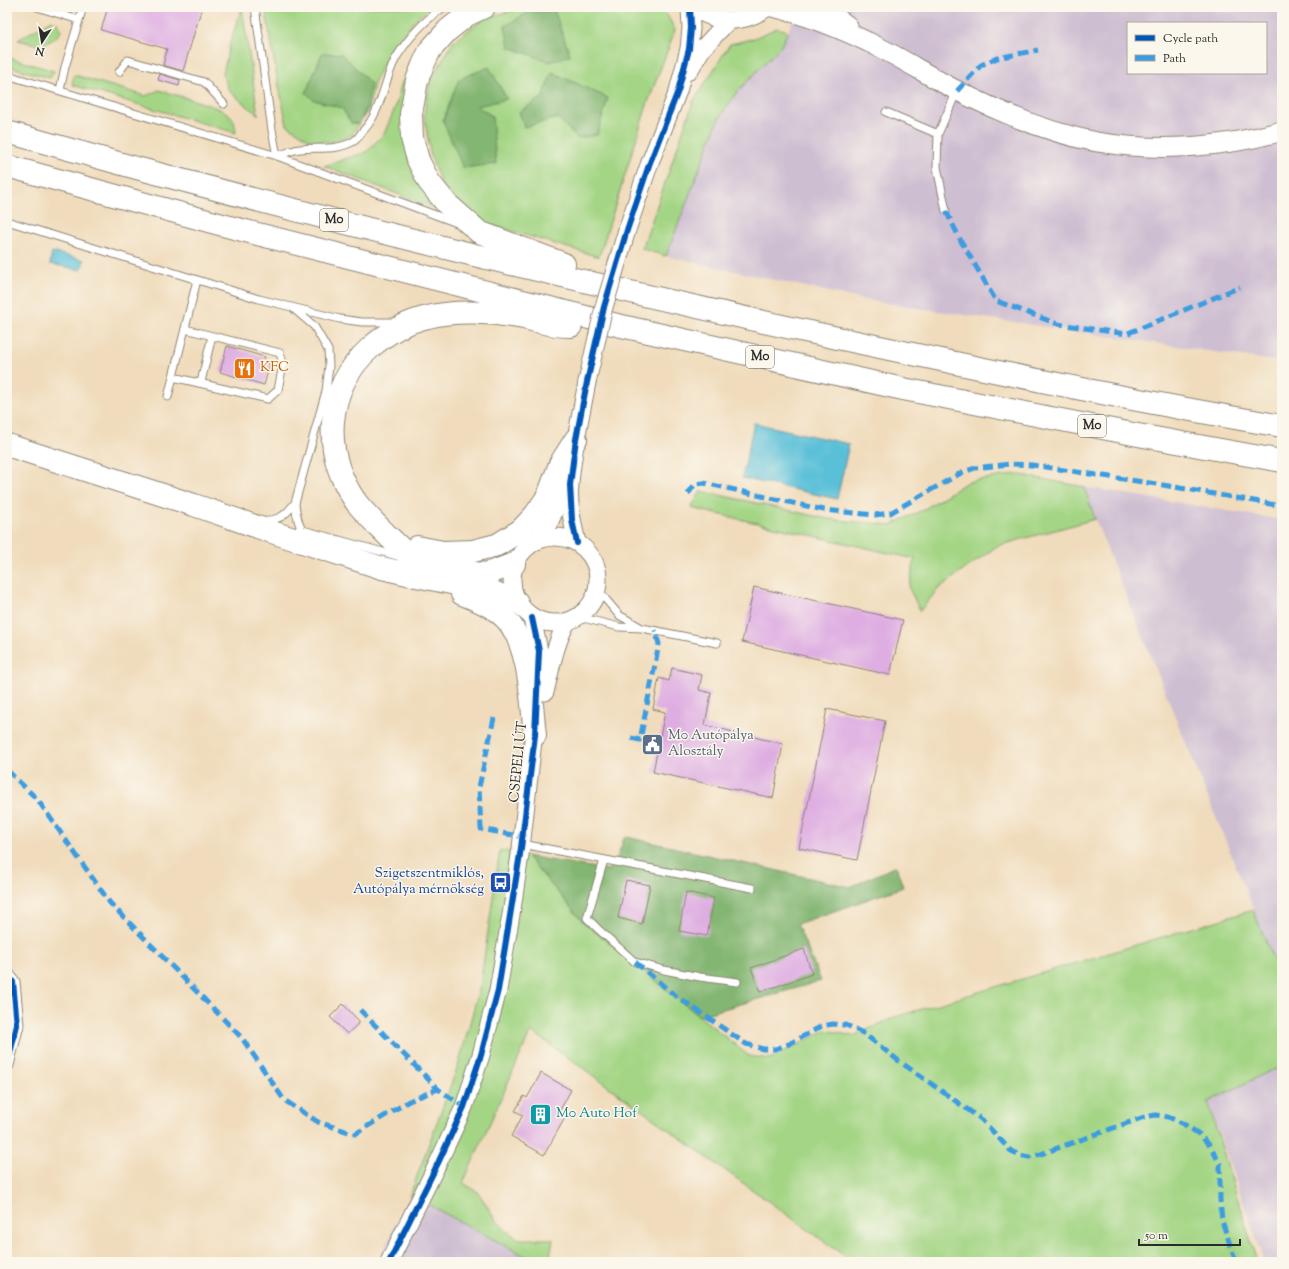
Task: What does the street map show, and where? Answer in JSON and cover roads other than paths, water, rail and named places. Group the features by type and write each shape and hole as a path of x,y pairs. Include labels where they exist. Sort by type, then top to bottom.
{"highway":[{"path":"484,7 467,15 448,30 430,50 417,80 411,114 412,138 418,160 429,182 446,203 479,232 663,300"},
{"name":"M0","path":"7,132 214,189 387,234 663,300 958,364 1282,426"},
{"name":"M0","path":"7,166 230,227 617,325 903,389 1138,435 1282,461"},
{"path":"535,735 524,651 518,636 505,618 486,604 422,569 369,517 356,501 337,463 333,447 332,434 334,414 338,395 346,377 362,356 377,342 396,329 411,322 428,317 448,314 480,313 517,316 562,327 617,325"},
{"path":"384,532 415,547 443,552 473,551 497,545 521,530 535,515 548,496 560,464 576,439"},
{"path":"7,445 194,505 382,568 488,573 514,564"},
{"path":"422,569 491,591 517,602"}],"main road":[{"path":"772,7 802,14 868,42 957,91 1016,118 1048,129 1096,142 1119,145 1175,148 1241,141 1282,131"},
{"path":"822,7 868,42"}],"street":[{"path":"691,7 701,14 715,19 729,20 740,20 750,17 768,7"},
{"path":"577,543 572,520 570,485 576,439 587,382 604,307 627,230 649,165 678,90 689,49 691,7"},
{"path":"678,90 702,49 729,20"},
{"path":"540,540 547,530 555,510 576,439"},
{"path":"552,537 565,538 577,543 587,552 594,563 598,575 598,589 591,604 573,619 555,624 543,623 532,618 523,611 512,590 511,577 514,564 520,554 529,545 552,537"},
{"name":"CSEPELI ÚT","path":"389,1262 464,1107 481,1055 496,998 522,844 535,735 539,651 532,618"},
{"name":"CSEPELI ÚT","path":"535,735 554,653 561,632 573,619"},
{"path":"7,974 13,982 17,1025 7,1065"}],"lane":[{"path":"37,7 79,20"},
{"path":"60,90 65,67 83,7"},
{"path":"255,7 277,156"},
{"path":"277,156 299,150 341,146 354,141 374,118 386,80 396,58 415,32 435,13 444,7"},
{"path":"119,72 128,60 204,82 224,104"},
{"path":"7,75 277,156 479,232"},
{"path":"946,211 937,167 938,134 957,91"},
{"path":"886,112 938,134"},
{"path":"7,221 197,280 292,307 340,319 362,322 411,322"},
{"path":"168,397 197,280"},
{"path":"292,307 314,326 328,350 330,366 326,391 295,503 297,528 306,538 322,548"},
{"path":"173,377 201,382 268,399 278,390 283,364 280,353 185,329"},
{"path":"201,382 212,336"},
{"path":"263,522 280,518 286,514 295,503"},
{"path":"194,505 263,522 278,524"},
{"path":"297,528 390,554 422,569"},
{"path":"598,589 619,615 642,628"},
{"path":"573,619 619,627 642,628 717,642"},
{"path":"522,844 752,888"},
{"path":"604,860 587,918 598,929 635,962 664,970 737,982"}],"water":[{"path":"52,252 84,260 81,270 50,264"},
{"path":"754,423 849,444 837,499 742,478"}],"place":[{"name":"KFC","path":"245,368"},
{"name":"M0 Autópálya Alosztály","path":"653,744"},
{"name":"Szigetszentmiklós, Autópálya mérnökség","path":"500,882"},
{"name":"M0 Auto Hof","path":"541,1114"}]}
